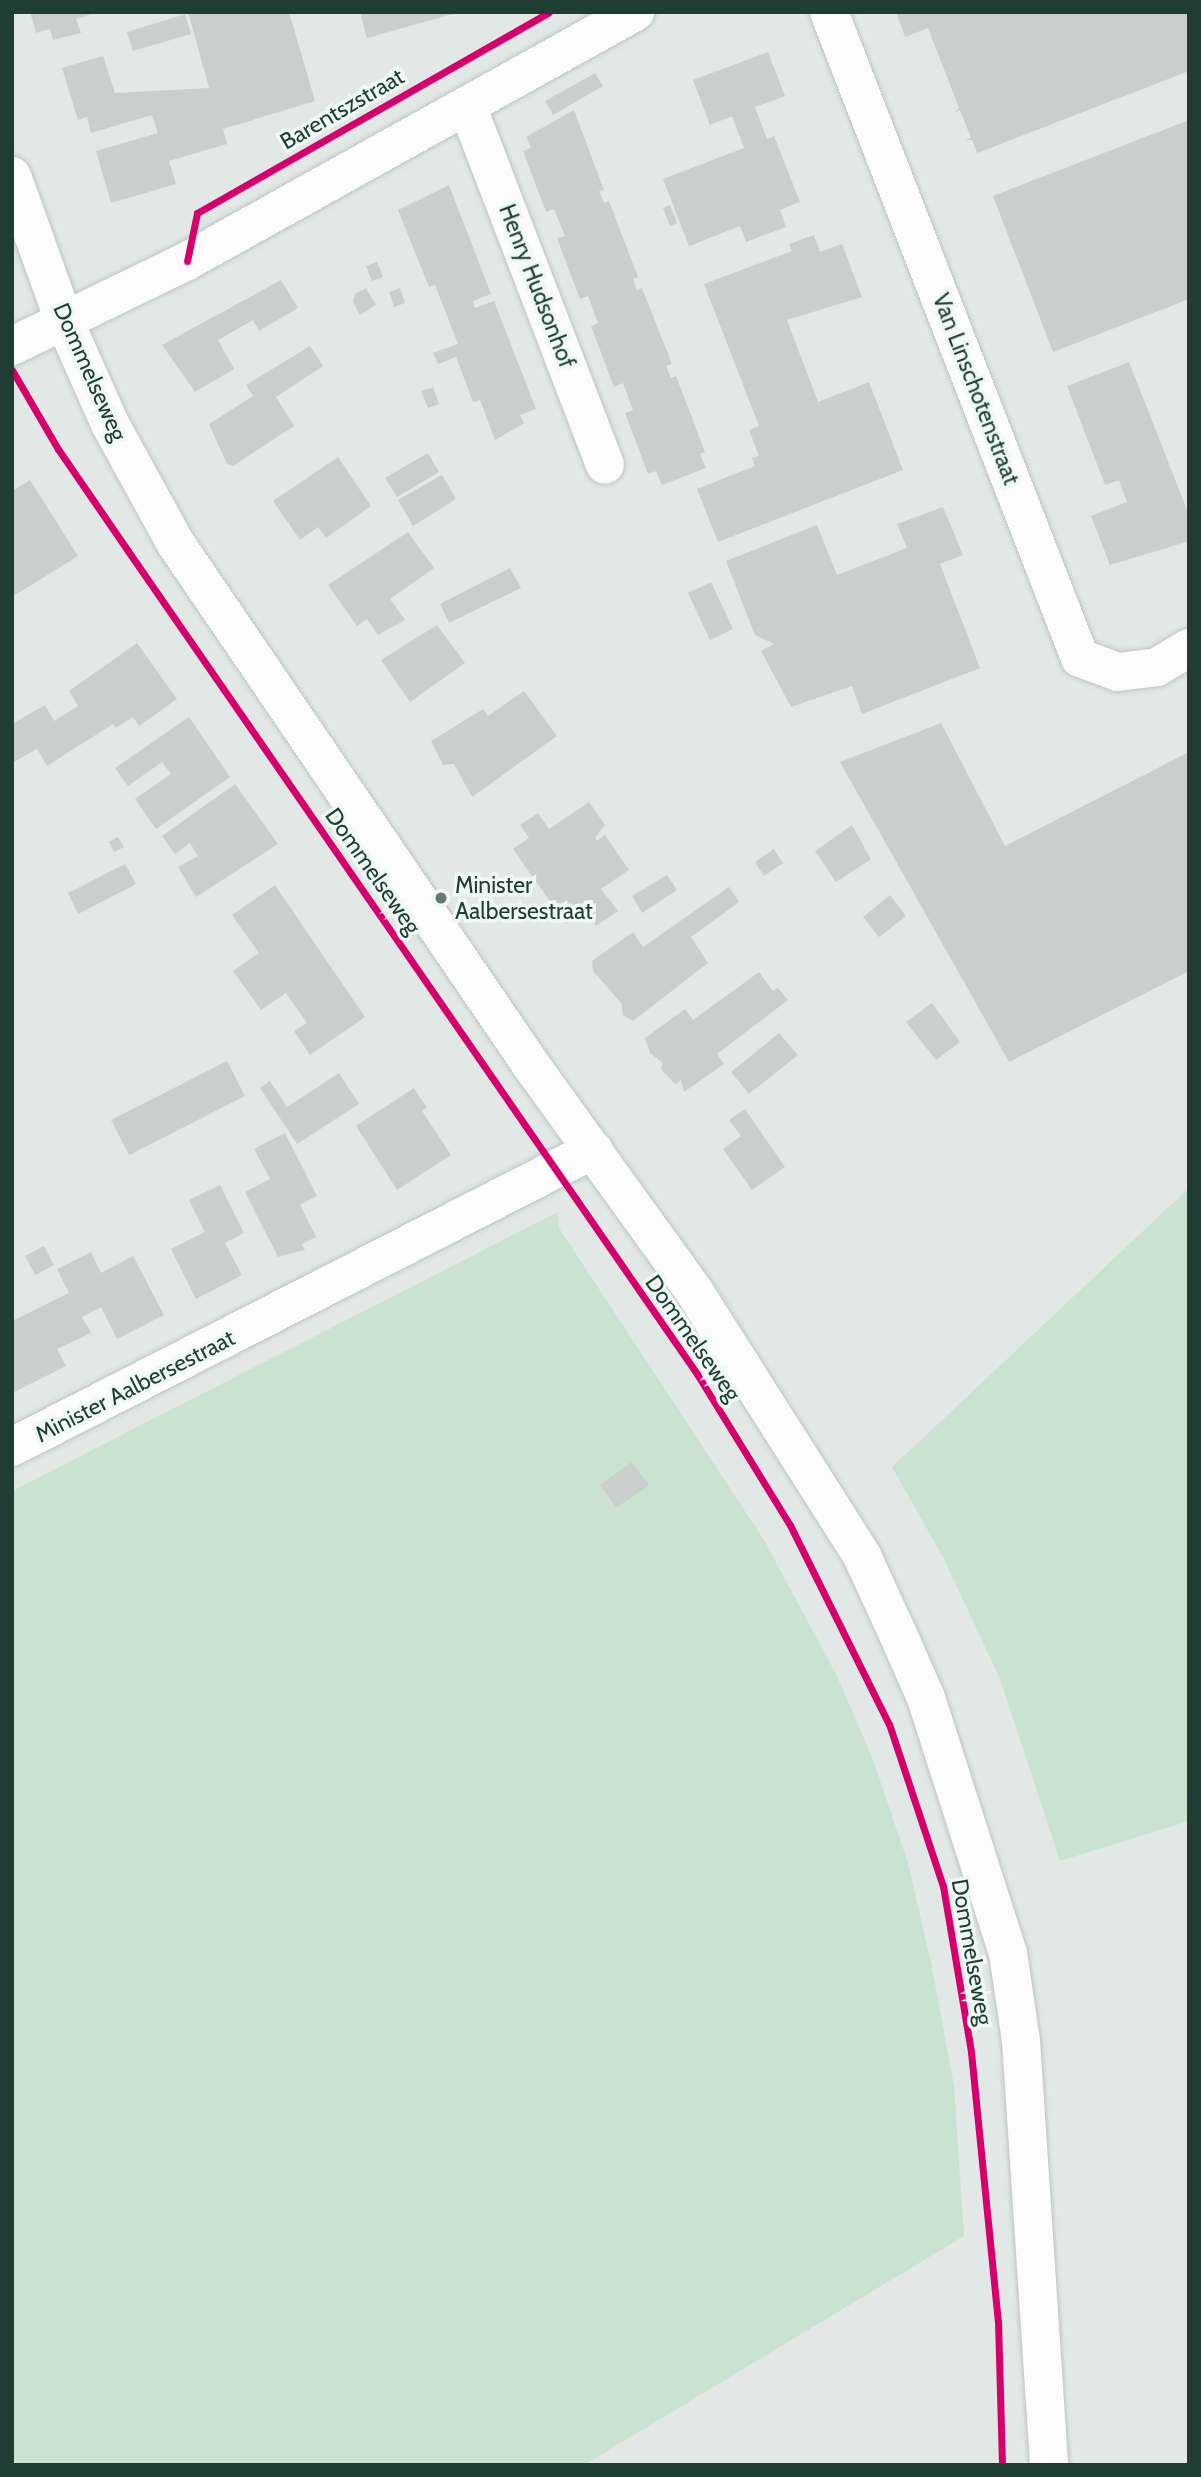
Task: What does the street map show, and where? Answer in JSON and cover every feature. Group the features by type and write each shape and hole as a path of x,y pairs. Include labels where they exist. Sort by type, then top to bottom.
{"street":[{"path":"12,346 63,318 187,261 468,108 635,12"},
{"name":"Van Linschotenstraat","path":"829,12 1080,658 1118,672 1157,667 1189,648"},
{"name":"Henry Hudsonhof","path":"468,108 605,465"},
{"name":"Dommelseweg","path":"12,176 63,318 110,424 176,544 593,1150 694,1291 802,1455 862,1556 926,1698 980,1858 1010,1965 1022,2055 1049,2465"},
{"name":"Minister Aalbersestraat","path":"12,1447 593,1150"}],"green space":[{"path":"1189,1188 1189,1821 1060,1861 1000,1679 943,1557 892,1467"},
{"path":"558,1212 559,1228 764,1540 836,1674 872,1757 908,1863 932,1967 954,2086 964,2236 584,2465 12,2465 12,1491"}],"building":[{"path":"30,12 95,13 76,19 81,33 53,40 50,29 36,33"},
{"path":"188,12 289,12 315,101 223,129 227,144 169,161 176,184 111,203 96,151 158,133 152,115 91,133 87,117 78,120 62,68 103,56 115,93 209,88"},
{"path":"360,12 456,12 456,13 367,38"},
{"path":"896,12 1189,12 1189,71 977,153 972,140 965,140 971,138 960,110 954,113 959,108 928,28 905,37"},
{"path":"185,14 191,34 133,51 127,32"},
{"path":"768,52 785,96 755,107 767,139 774,136 800,202 780,210 786,227 746,242 740,226 689,246 663,179 744,148 732,116 710,125 693,80"},
{"path":"595,73 603,86 553,115 545,101"},
{"path":"574,110 604,190 599,191 604,203 609,201 638,277 633,279 637,290 642,288 672,364 666,366 671,378 676,376 705,452 700,454 706,468 662,485 656,471 648,474 625,413 633,410 623,383 614,387 591,326 598,323 588,296 580,299 557,238 565,236 554,209 546,212 523,151 531,148 526,137"},
{"path":"1189,120 1189,299 1053,352 993,196"},
{"path":"449,185 491,294 473,301 475,308 494,301 536,409 520,415 524,423 495,440 480,400 473,402 456,357 438,364 433,353 458,344 435,285 429,287 398,210"},
{"path":"670,205 677,223 670,226 663,208"},
{"path":"814,235 820,252 842,244 862,297 787,320 818,402 869,382 903,470 718,542 697,489 755,466 752,458 759,456 749,430 759,426 704,284 792,251 789,244"},
{"path":"377,262 383,277 372,281 366,266"},
{"path":"281,280 298,308 259,331 253,320 218,340 234,369 195,392 162,345"},
{"path":"366,288 376,305 360,315 353,302 355,294"},
{"path":"400,288 405,303 394,307 389,292"},
{"path":"310,346 323,366 276,397 294,426 233,466 227,464 209,424 253,396 246,385"},
{"path":"1129,362 1189,515 1189,541 1110,565 1091,516 1127,502 1119,480 1105,485 1067,386"},
{"path":"433,387 439,404 428,408 421,391"},
{"path":"428,453 439,472 397,497 385,478"},
{"path":"338,457 371,506 326,538 318,527 300,540 273,501"},
{"path":"442,475 456,499 413,526 398,500"},
{"path":"30,480 78,556 12,597 12,491"},
{"path":"943,507 963,555 940,564 980,668 862,714 852,686 791,707 761,651 774,644 755,635 726,561 817,525 837,575 907,548 897,524"},
{"path":"408,532 434,568 390,599 405,620 378,635 367,619 357,626 328,585"},
{"path":"510,568 521,588 449,623 440,604"},
{"path":"711,582 733,629 710,640 688,593"},
{"path":"437,625 465,663 410,702 381,660"},
{"path":"137,643 177,699 139,726 133,717 116,728 113,724 47,766 37,749 12,763 12,724 45,705 54,721 78,706 69,691"},
{"path":"524,691 557,736 472,797 454,764 443,765 431,741 483,709 488,716"},
{"path":"189,717 230,777 156,829 135,799 171,774 162,762 128,786 115,768"},
{"path":"941,723 1005,846 1189,752 1189,971 1009,1062 840,762"},
{"path":"235,784 278,844 196,897 178,867 198,856 190,843 175,854 162,836"},
{"path":"589,802 605,825 595,837 597,841 605,835 629,870 601,889 618,911 596,926 586,910 566,924 513,849 529,838 520,825 538,813 549,829"},
{"path":"852,825 871,859 836,882 815,851"},
{"path":"118,837 124,847 114,852 109,842"},
{"path":"774,849 783,863 764,876 755,862"},
{"path":"125,864 136,884 78,914 68,893"},
{"path":"667,875 677,890 642,913 632,896"},
{"path":"275,885 365,1017 310,1055 294,1031 307,1023 286,993 261,1010 233,971 259,953 232,915"},
{"path":"729,887 739,902 691,937 708,963 633,1021 623,1015 621,1003 593,971 592,961 633,932 643,947"},
{"path":"890,895 906,916 879,937 863,917"},
{"path":"759,972 773,991 778,988 788,1000 717,1054 724,1064 684,1092 681,1080 675,1084 661,1069 663,1063 650,1053 645,1038 685,1009 693,1020"},
{"path":"932,1003 960,1042 936,1060 906,1022"},
{"path":"779,1033 798,1055 749,1094 731,1072"},
{"path":"227,1061 245,1096 129,1155 111,1120"},
{"path":"339,1073 359,1104 297,1144 260,1088 270,1081 287,1107"},
{"path":"414,1088 427,1108 422,1111 451,1155 397,1190 356,1126"},
{"path":"745,1109 785,1167 752,1190 723,1149 741,1136 729,1120"},
{"path":"285,1133 317,1196 300,1205 316,1237 302,1244 305,1250 278,1257 245,1192 270,1179 254,1149"},
{"path":"220,1185 244,1233 225,1243 242,1275 196,1299 171,1249 205,1232 189,1200"},
{"path":"44,1246 54,1265 35,1275 25,1256"},
{"path":"91,1252 101,1273 133,1256 164,1315 117,1339 101,1307 82,1317 91,1333 57,1349 66,1366 12,1393 12,1321 69,1293 57,1269"},
{"path":"632,1462 649,1485 616,1508 600,1485"}],"cycle path":[{"name":"Barentszstraat","path":"187,261 197,213 549,12"},
{"path":"12,370 58,449 697,1374 790,1525 889,1724 943,1886 971,2052 998,2321 1002,2465"}],"place":[{"name":"Minister Aalbersestraat","path":"441,898"}]}
